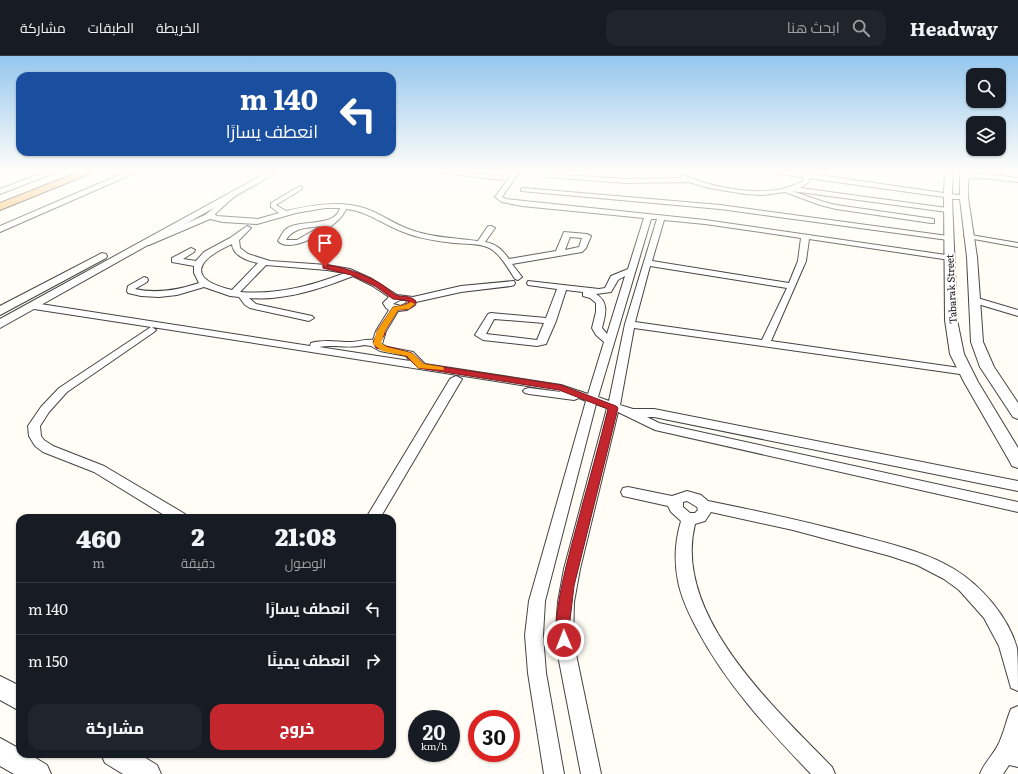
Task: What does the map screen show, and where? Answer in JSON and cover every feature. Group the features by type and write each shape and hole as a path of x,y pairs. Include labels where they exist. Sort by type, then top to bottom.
{"street":[{"path":"0,229 55,206"},
{"path":"0,310 195,206"},
{"path":"0,324 214,206"},
{"path":"144,244 212,215 222,206"},
{"path":"273,206 284,213"},
{"path":"539,206 654,216 724,206"},
{"path":"703,206 948,238"},
{"path":"829,206 931,221"},
{"path":"916,206 947,210"},
{"name":"Tabarak Street","path":"948,206 947,210 959,227 972,256 977,342 987,367 1018,414"},
{"name":"Tabarak Street","path":"963,206 959,227 948,238 950,258 951,320 957,354 979,396 1018,462"},
{"path":"197,222 210,221 258,225 259,223 257,222 284,213 315,208 343,207 364,211 399,229 425,237 449,241 480,243 496,248 507,262 514,280 521,286 531,283 598,295 608,290 614,278 630,271"},
{"path":"330,222 293,228 287,232 282,241 287,243 299,242 330,222 342,212 343,207"},
{"path":"720,207 728,227 950,258"},
{"path":"212,215 212,217 215,218 244,225"},
{"path":"591,774 567,660 564,620 568,586 613,408 646,262 654,216"},
{"path":"554,774 537,673 534,634 537,601 544,570 592,399 630,271 654,216"},
{"path":"244,225 235,240 207,253 199,264 198,275 205,284 237,294 279,294 300,290 353,273"},
{"path":"959,227 1018,244"},
{"path":"480,243 491,228"},
{"path":"765,344 802,261 805,237"},
{"path":"235,240 236,249 246,257 264,262 325,267 353,273 377,284 396,298"},
{"path":"191,250 175,260 199,264"},
{"path":"207,253 240,253"},
{"path":"507,262 559,254"},
{"path":"237,294 264,262"},
{"path":"646,262 792,286"},
{"path":"144,280 131,288 131,291 156,296 187,291 205,284"},
{"path":"411,300 412,303 409,306 396,308 390,307 388,303 396,298 406,298 411,300 461,289 514,280"},
{"path":"551,321 491,316 480,335 483,337 542,342 551,321 562,288"},
{"path":"237,294 253,306 309,318"},
{"path":"598,295 602,307 597,328 609,341"},
{"path":"974,300 1018,313"},
{"path":"34,306 561,388 613,408 632,413 655,426 1018,507"},
{"path":"377,344 381,331 396,308"},
{"path":"618,311 632,319 765,344 967,372"},
{"path":"22,312 151,330 556,396 592,399"},
{"path":"116,326 126,320"},
{"path":"151,330 63,390 45,410 34,426 35,436 39,443 48,449 99,469 173,514"},
{"path":"304,347 324,343 353,345 364,342 381,331"},
{"path":"364,342 377,344 384,349 409,354 421,366"},
{"path":"375,514 456,379"},
{"path":"979,396 1008,400"},
{"path":"632,413 654,413 1018,486"},
{"path":"767,436 767,450"},
{"path":"628,492 675,502"},
{"path":"704,506 704,514 700,517 688,518 677,511 675,508 675,502 678,498 687,496 698,499 704,506 743,513 816,530 900,553 933,565 957,579 978,597 994,617 1007,641 1015,666 1018,682"},
{"path":"688,518 684,534 684,572 690,593 710,639 740,680 825,774"},
{"path":"0,687 16,697"},
{"path":"990,774 1012,755 1014,733 1018,716"},
{"path":"0,751 38,774"},
{"path":"121,758 148,774"}],"slow traffic":[{"path":"411,304 399,309 396,308 381,331 377,344 379,347 384,349 409,354 421,366 440,369"}],"route":[{"path":"325,267 340,269 367,278 396,298 409,298 412,301 409,306 399,309 396,308 381,331 377,342 379,347 409,354 421,366 561,388 613,408 568,586 564,620 564,640"}]}
